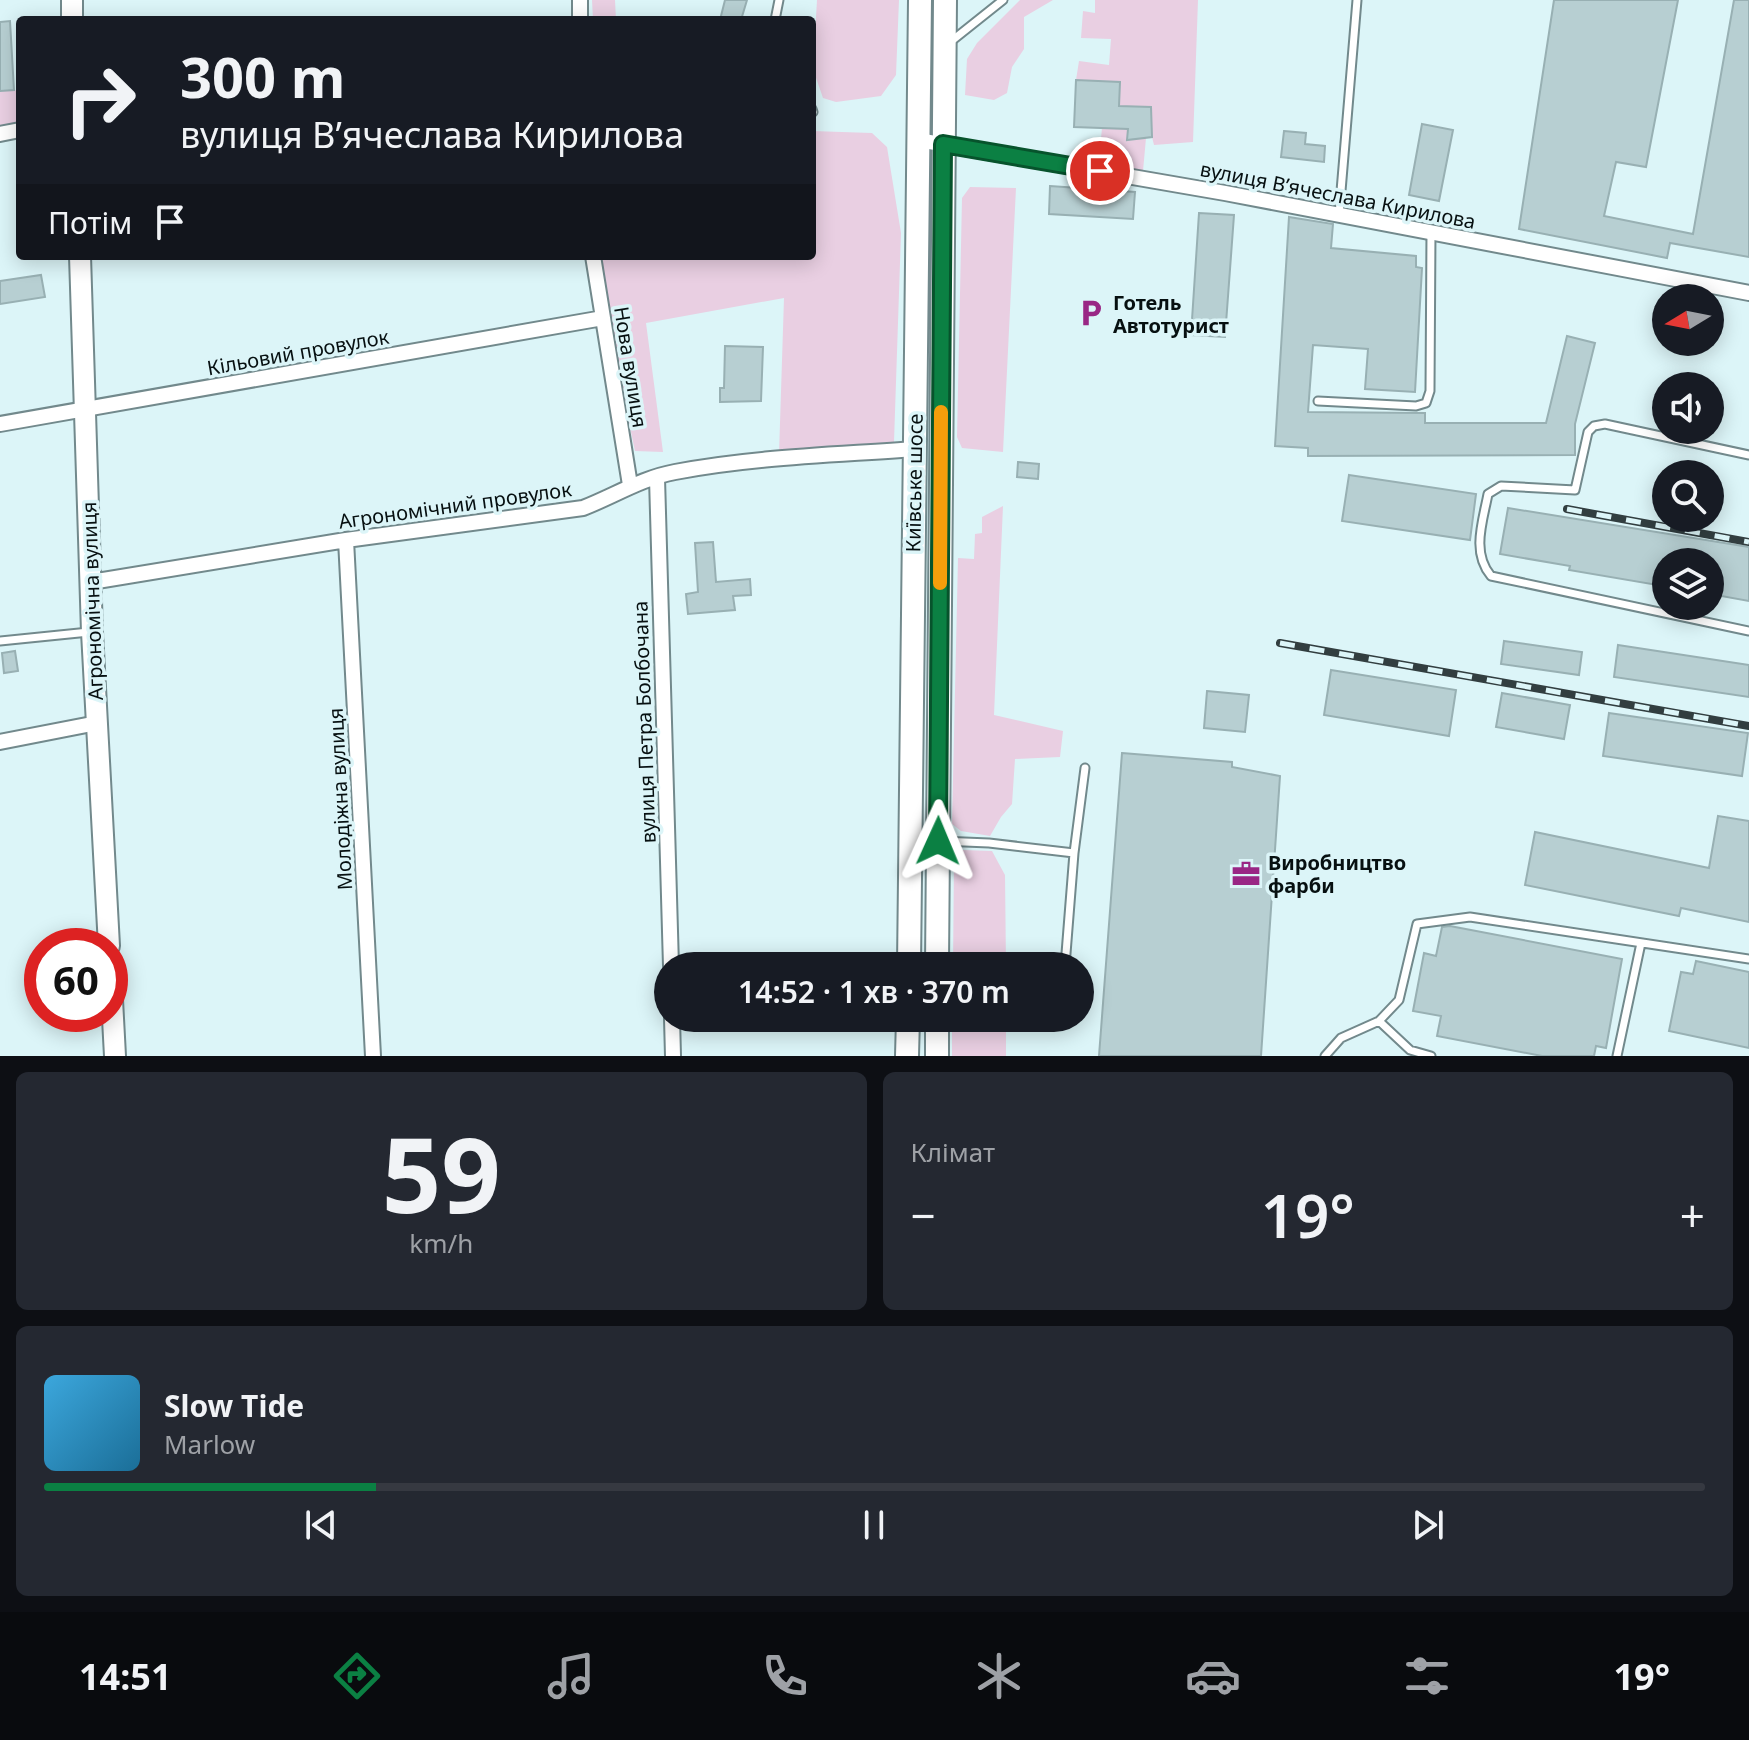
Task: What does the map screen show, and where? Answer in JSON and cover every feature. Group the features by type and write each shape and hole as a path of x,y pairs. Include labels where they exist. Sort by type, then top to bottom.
{"main road":[{"name":"Київське шосе","path":"909,952 920,0"},
{"path":"937,952 945,0"},
{"path":"907,1056 908,1032"},
{"path":"937,1032 937,1056"}],"street":[{"name":"вулиця Вʼячеслава Кирилова","path":"918,140 1339,215 1749,293"},
{"name":"Агрономічна вулиця","path":"80,260 92,632 108,928"},
{"name":"Нова вулиця","path":"594,260 630,485"},
{"name":"Кільовий провулок","path":"0,424 603,318"},
{"name":"Агрономічний провулок","path":"91,582 346,540 583,508 613,497 630,485 674,472 915,449"},
{"name":"вулиця Петра Болбочана","path":"657,478 671,952"},
{"name":"Молодіжна вулиця","path":"346,540 373,1056"},
{"path":"0,742 97,723"},
{"path":"114,1032 115,1056"},
{"path":"672,1032 673,1056"}],"lane":[{"path":"944,47 1003,0"},
{"path":"1339,215 1357,0"},
{"path":"1318,401 1416,406 1426,403 1430,391 1431,232"},
{"path":"1749,455 1605,424 1594,426 1588,432 1575,490 1501,486 1488,494 1479,548 1482,565 1491,576 1749,631"},
{"path":"0,641 92,632"},
{"path":"1066,952 1085,768"},
{"path":"938,841 989,843 1074,853"},
{"path":"1325,1056 1341,1038 1379,1021 1399,1000 1417,924 1470,917 1749,959"},
{"path":"1617,1056 1641,943"},
{"path":"1379,1021 1410,1050 1431,1056"}],"shaded area":[{"path":"592,0 615,0 616,16 593,16"},
{"path":"817,0 899,0 896,75 881,96 836,102 823,98 816,78"},
{"path":"1020,0 1053,0 1024,17 1024,49 1012,67 1007,93 994,100 965,95 967,59 977,43"},
{"path":"1095,0 1198,0 1193,142 1154,145 1152,137 1146,138 1143,171 1099,160 1102,128 1074,127 1079,61 1109,65 1111,39 1081,38 1083,11 1095,13"},
{"path":"16,90 16,125 0,128 0,91"},
{"path":"816,131 872,133 887,147 901,233 894,442 779,454 784,298 646,323 663,452 635,451 598,260 816,260"},
{"path":"970,187 1016,188 1003,452 962,448 957,437 962,198"},
{"path":"1003,506 994,715 1063,731 1060,757 1015,759 1012,804 990,836 961,831 952,824 958,558 974,559 975,534 982,533 982,517"},
{"path":"963,850 992,851 1005,875 1006,952 953,952 954,860"},
{"path":"952,1032 1006,1032 1006,1056 952,1056"}],"building":[{"path":"725,0 747,0 742,16 721,16"},
{"path":"1554,0 1678,0 1646,167 1616,162 1604,216 1693,234 1734,0 1749,0 1749,257 1670,243 1667,258 1519,229"},
{"path":"10,21 14,90 0,91 0,22"},
{"path":"1076,80 1120,82 1119,106 1151,107 1152,137 1127,140 1128,129 1074,127"},
{"path":"1422,124 1453,130 1439,201 1409,195"},
{"path":"1284,131 1306,133 1305,144 1325,146 1324,162 1281,157"},
{"path":"1050,186 1135,192 1133,219 1049,214"},
{"path":"1199,213 1234,215 1225,337 1191,335"},
{"path":"1289,217 1333,224 1331,248 1416,256 1416,267 1422,268 1415,392 1365,389 1368,349 1313,345 1308,412 1425,413 1425,423 1546,423 1567,336 1595,343 1575,424 1575,455 1308,456 1308,448 1275,446"},
{"path":"41,275 45,297 0,304 0,281"},
{"path":"725,346 763,347 761,401 720,402 720,388 724,388"},
{"path":"1018,462 1039,464 1038,479 1017,477"},
{"path":"1349,475 1476,494 1470,540 1342,521"},
{"path":"1508,508 1749,547 1749,601 1724,597 1724,548 1652,548 1652,584 1500,554"},
{"path":"713,542 716,582 750,579 751,595 733,596 735,610 688,614 686,594 698,592 695,543"},
{"path":"1504,641 1582,652 1579,675 1501,664"},
{"path":"1618,645 1749,665 1749,697 1614,677"},
{"path":"15,651 18,671 4,673 2,653"},
{"path":"1331,670 1456,690 1449,736 1324,715"},
{"path":"1207,691 1249,695 1245,732 1204,728"},
{"path":"1502,693 1570,705 1564,739 1496,727"},
{"path":"1609,713 1748,733 1742,776 1603,756"},
{"path":"1122,753 1232,762 1232,767 1280,776 1261,1056 1099,1056"},
{"path":"1718,816 1749,821 1749,922 1681,908 1679,916 1525,885 1535,832 1709,868"},
{"path":"1442,927 1622,959 1606,1048 1596,1046 1594,1056 1542,1056 1437,1036 1441,1016 1413,1011 1424,953 1436,956"},
{"path":"1696,961 1749,972 1749,1048 1669,1031 1681,972 1693,974"}],"railway":[{"path":"1567,509 1749,542"},
{"path":"1280,643 1749,726"}],"slow traffic":[{"path":"940,583 941,412"}],"place":[{"name":"Готель Автотурист","path":"1091,313"},
{"name":"Виробництво фарби","path":"1246,874"}],"route":[{"path":"938,841 943,144 1100,171"}]}
